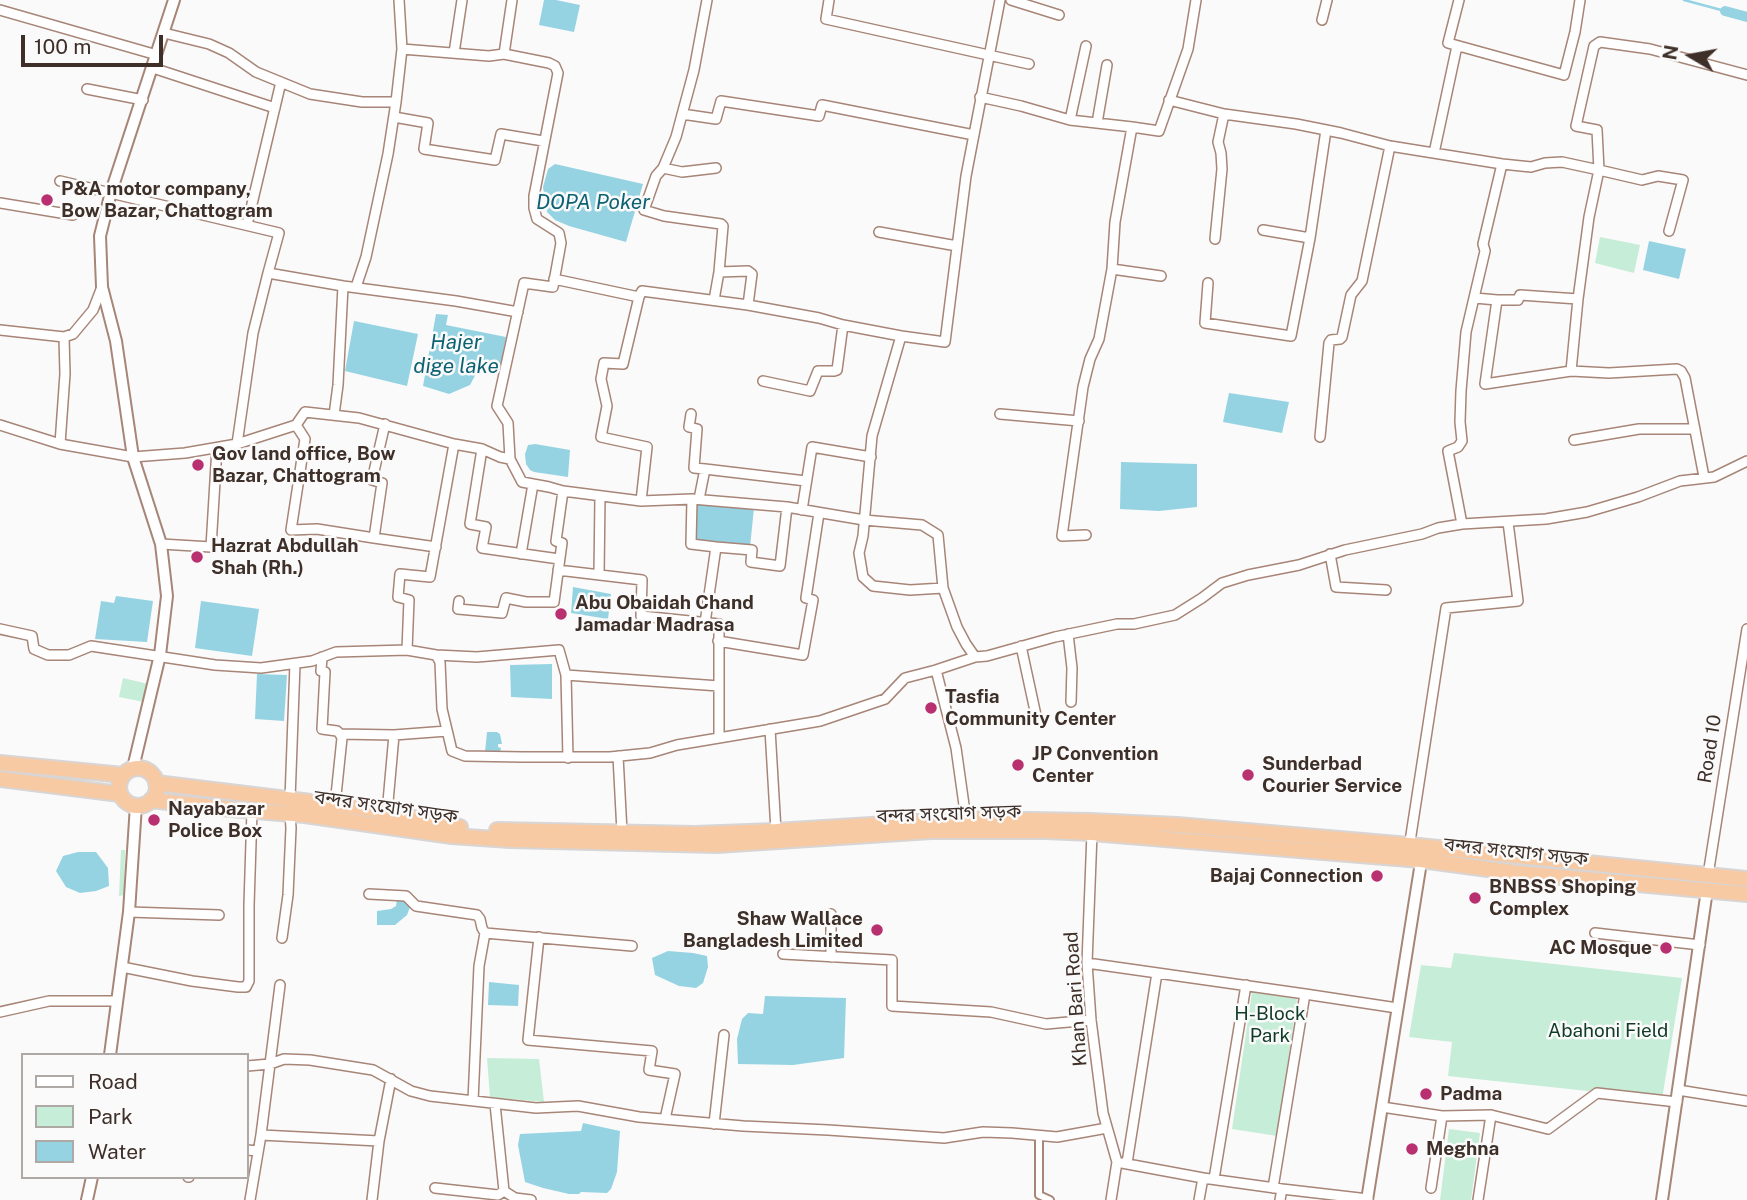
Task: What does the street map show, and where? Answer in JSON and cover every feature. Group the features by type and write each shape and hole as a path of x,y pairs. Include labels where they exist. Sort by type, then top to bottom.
{"highway":[{"path":"0,764 128,772 139,768 150,772 156,783 155,795 151,800 146,804 136,805 120,794 0,779"},
{"path":"120,794 120,781 128,772"},
{"name":"বন্দর সংযোগ সড়ক","path":"156,783 335,805 484,830 695,834 966,818 1090,821 1177,825 1415,852 1518,873 1708,883 1747,879"},
{"name":"বন্দর সংযোগ সড়ক","path":"151,800 348,820 483,839 717,845 931,831 1046,831 1415,852"},
{"name":"বন্দর সংযোগ সড়ক","path":"1708,883 1747,894"}],"street":[{"path":"128,772 160,655 167,596 161,544 133,457 116,341 102,287 100,236 111,192 174,0"},
{"path":"356,288 366,257 394,117 401,49 399,0"},
{"path":"454,53 463,0"},
{"path":"503,54 512,0"},
{"path":"707,0 694,70 676,137 663,168 656,176 644,210 723,226 719,272 713,300"},
{"path":"829,0 826,19 1029,64"},
{"path":"641,500 647,447 601,438 607,406 601,379 604,363 623,364 642,291 748,305 901,336 945,342 966,176 1000,0"},
{"path":"1010,0 1059,15"},
{"path":"980,97 1070,120 1159,131 1188,49 1196,0"},
{"path":"1322,20 1327,0"},
{"path":"1459,0 1448,43 1564,75 1580,0"},
{"path":"0,9 157,55"},
{"path":"164,33 209,44 229,53 256,72 310,94 362,102 396,102"},
{"path":"1571,371 1578,299 1599,170 1597,130 1576,126 1594,46 1600,42 1650,49 1747,75"},
{"path":"1070,120 1086,46"},
{"path":"1434,153 1457,46"},
{"path":"401,49 489,56 503,54 548,63 555,66 558,73 534,196 534,208 537,219 559,233 561,243 552,287 524,283 497,406 508,423 510,459 522,482 600,496 641,500 696,499 922,525 938,535 943,588 957,627 975,657"},
{"path":"1097,122 1107,65"},
{"path":"153,68 275,108"},
{"path":"247,225 281,82"},
{"path":"87,89 142,100"},
{"path":"1169,100 1224,114 1326,130 1390,146 1502,164 1531,167 1562,162 1642,180 1658,176 1683,180 1670,230"},
{"path":"682,114 716,119 721,101 820,116 822,105 974,135"},
{"path":"1215,239 1222,169 1218,142 1224,114"},
{"path":"394,117 428,123 424,149 495,160 501,134 544,141"},
{"path":"1086,535 1062,536 1083,387 1090,359 1099,339 1112,269 1115,222 1132,127"},
{"path":"1208,283 1205,323 1292,336 1326,130"},
{"path":"1320,437 1329,344 1331,340 1342,337 1351,295 1362,281 1390,146"},
{"path":"1462,524 1448,451 1458,447 1462,441 1462,361 1466,332 1502,164"},
{"path":"663,168 682,172 716,168"},
{"path":"60,181 279,233 253,333 237,444"},
{"path":"0,203 73,215"},
{"path":"1263,230 1310,238"},
{"path":"879,232 957,246"},
{"path":"1112,269 1161,276"},
{"path":"719,272 748,271 752,274 748,305"},
{"path":"268,273 518,312"},
{"path":"554,279 639,297"},
{"path":"334,415 343,286"},
{"path":"0,330 64,337 73,334 93,310 102,287"},
{"path":"1475,298 1518,300 1520,295 1578,299"},
{"path":"1497,300 1485,384 1571,371 1609,373 1678,369 1685,378 1704,477"},
{"path":"763,381 810,391 818,371 837,370 843,325"},
{"path":"901,336 872,436 863,537 859,553 861,571 863,577 873,586 910,590 943,588"},
{"path":"60,444 65,374 64,337"},
{"path":"0,425 60,444 133,457 185,453 237,444 296,425 305,412 359,418 482,449 510,459"},
{"path":"691,414 689,427 697,429 694,468 806,481"},
{"path":"1000,414 1079,421"},
{"path":"374,538 382,483 372,480 385,424"},
{"path":"296,425 306,439 290,530 317,530 436,547"},
{"path":"1574,440 1639,429 1695,429"},
{"path":"407,650 409,600 398,597 400,574 430,577 454,444"},
{"path":"802,510 812,447 871,457"},
{"path":"161,544 211,547 217,448"},
{"path":"482,449 470,524 486,527 482,548 559,559"},
{"path":"436,655 440,662 442,709 452,751 466,756 568,758 650,753 719,737 820,721 885,699 905,678 1068,634 1175,615 1223,583 1266,570 1299,565 1330,554 1438,528 1546,519 1587,512 1679,481 1714,477 1747,461"},
{"path":"705,469 696,499 691,544 752,550 751,562 780,566 787,508"},
{"path":"521,554 533,484"},
{"path":"459,601 458,610 502,613 506,598 526,602 554,602 562,542 556,541 563,491"},
{"path":"599,575 600,496"},
{"path":"718,641 803,655 813,600 806,598 819,513"},
{"path":"1122,1163 1277,1189 1368,1199 1398,1008 1446,608 1518,601 1508,522"},
{"path":"705,623 716,547"},
{"path":"1330,554 1336,587 1386,590"},
{"path":"558,570 642,580 640,616 719,624 719,737"},
{"path":"0,629 32,636 34,649 48,656 69,655 91,646 215,665 261,668 295,664 336,652 407,650 477,657 559,650 566,675 568,758"},
{"path":"1068,634 1072,668 1071,702"},
{"name":"Road 10","path":"1708,883 1747,634"},
{"path":"1021,646 1037,720"},
{"path":"322,657 321,671 325,671 322,729 340,734 394,735 447,731"},
{"path":"290,799 295,664"},
{"path":"936,670 956,748 966,818"},
{"path":"566,675 719,686"},
{"path":"770,729 776,831"},
{"path":"335,805 342,738 340,734"},
{"path":"387,813 394,735"},
{"path":"618,756 622,832"},
{"path":"110,1053 129,912 136,805"},
{"path":"122,967 192,981 246,987 249,981 252,811"},
{"path":"282,938 288,895 290,814"},
{"name":"Khan Bari Road","path":"1092,833 1087,963 1091,1020 1103,1114 1122,1163"},
{"path":"1662,1200 1708,883"},
{"path":"369,894 406,896 416,906 477,915 480,919 485,933 479,966 473,1101"},
{"path":"129,912 219,915"},
{"path":"831,914 831,957"},
{"path":"485,933 632,946"},
{"path":"1595,933 1700,945"},
{"path":"539,937 528,1040 652,1051 649,1070 675,1074 665,1119"},
{"path":"783,954 892,960 892,1006 991,1013 1046,1024 1091,1020"},
{"path":"1087,963 1398,1008"},
{"path":"1111,1200 1122,1163 1157,972"},
{"path":"250,1200 281,985"},
{"path":"1214,1179 1246,985"},
{"path":"1280,1200 1277,1189 1305,994"},
{"path":"0,1012 49,1000 117,1001"},
{"path":"714,1124 724,1035"},
{"path":"248,1066 270,1064 284,1059 310,1060 373,1070 411,1091 429,1096 536,1108 578,1106 639,1117 714,1124 944,1138 983,1132 1057,1137 1107,1128"},
{"path":"372,1200 391,1079"},
{"path":"1678,1090 1747,1101"},
{"path":"1382,1108 1442,1116 1491,1115 1548,1129 1597,1093 1677,1102"},
{"path":"495,1104 504,1191 515,1199 531,1200"},
{"path":"1478,1200 1491,1115"},
{"path":"1431,1188 1442,1116"},
{"path":"261,1135 379,1142"},
{"path":"1039,1135 1039,1195 1050,1200"},
{"path":"248,1150 258,1151"},
{"path":"1199,1200 1203,1178"},
{"path":"87,1200 92,1179"},
{"path":"435,1188 498,1195 504,1191"}],"green space":[{"path":"1600,237 1640,245 1634,273 1595,263"},
{"path":"123,678 148,684 144,702 119,697"},
{"path":"121,850 125,850 124,895 119,896"},
{"name":"Abahoni Field","path":"1454,953 1682,978 1662,1099 1448,1076 1452,1042 1409,1037 1421,965 1451,968"},
{"name":"H-Block Park","path":"1252,992 1297,999 1277,1136 1232,1129"},
{"path":"487,1058 539,1059 544,1102 490,1097"},
{"path":"1449,1129 1480,1133 1471,1200 1440,1200"}],"water":[{"path":"544,0 580,5 574,32 539,25"},
{"name":"DOPA Poker","path":"555,164 643,184 626,242 569,226 555,220 547,212 543,187 548,169"},
{"path":"1649,241 1686,249 1679,279 1643,270"},
{"name":"Hajer dige lake","path":"436,314 448,315 446,325 506,337 499,374 478,370 470,385 449,394 423,386"},
{"name":"Hajer dige lake","path":"354,321 418,334 407,386 345,371"},
{"path":"1229,393 1289,402 1282,433 1223,422"},
{"path":"528,445 570,450 568,477 530,470 525,454"},
{"path":"1121,462 1197,464 1197,507 1159,511 1120,509"},
{"path":"695,503 754,508 750,547 694,542"},
{"path":"573,587 611,594 608,619 571,613"},
{"path":"116,596 153,601 147,642 95,639 101,601 114,603"},
{"path":"201,601 259,609 252,656 195,648"},
{"path":"552,664 552,699 511,697 510,665"},
{"path":"257,674 287,675 284,721 255,719"},
{"path":"487,732 500,734 500,752 485,752"},
{"path":"78,852 96,852 108,868 109,886 80,893 66,887 56,871 63,856"},
{"path":"397,900 409,901 407,915 395,925 377,925 377,911 391,909 396,906"},
{"path":"668,951 707,956 708,967 703,983 696,988 679,986 655,975 652,958"},
{"path":"489,982 519,985 518,1006 488,1005"},
{"path":"765,996 846,998 844,1058 793,1065 738,1064 737,1039 742,1019 748,1013 763,1014"},
{"path":"583,1123 620,1131 617,1172 611,1189 607,1193 569,1194 525,1182 518,1145 520,1134 581,1131"}],"waterway":[{"path":"1684,0 1725,11"},
{"path":"1725,11 1747,17"}],"place":[{"name":"P&A motor company, Bow Bazar, Chattogram","path":"47,200"},
{"name":"Gov land office, Bow Bazar, Chattogram","path":"198,465"},
{"name":"Hazrat Abdullah Shah (Rh.)","path":"197,557"},
{"name":"Abu Obaidah Chand Jamadar Madrasa","path":"561,614"},
{"name":"Tasfia Community Center","path":"931,708"},
{"name":"JP Convention Center","path":"1018,765"},
{"name":"Sunderbad Courier Service","path":"1248,775"},
{"name":"Nayabazar Police Box","path":"154,820"},
{"name":"Bajaj Connection","path":"1377,876"},
{"name":"BNBSS Shoping Complex","path":"1475,898"},
{"name":"Shaw Wallace Bangladesh Limited","path":"877,930"},
{"name":"AC Mosque","path":"1666,948"},
{"name":"Padma","path":"1426,1094"},
{"name":"Meghna","path":"1412,1149"}]}
